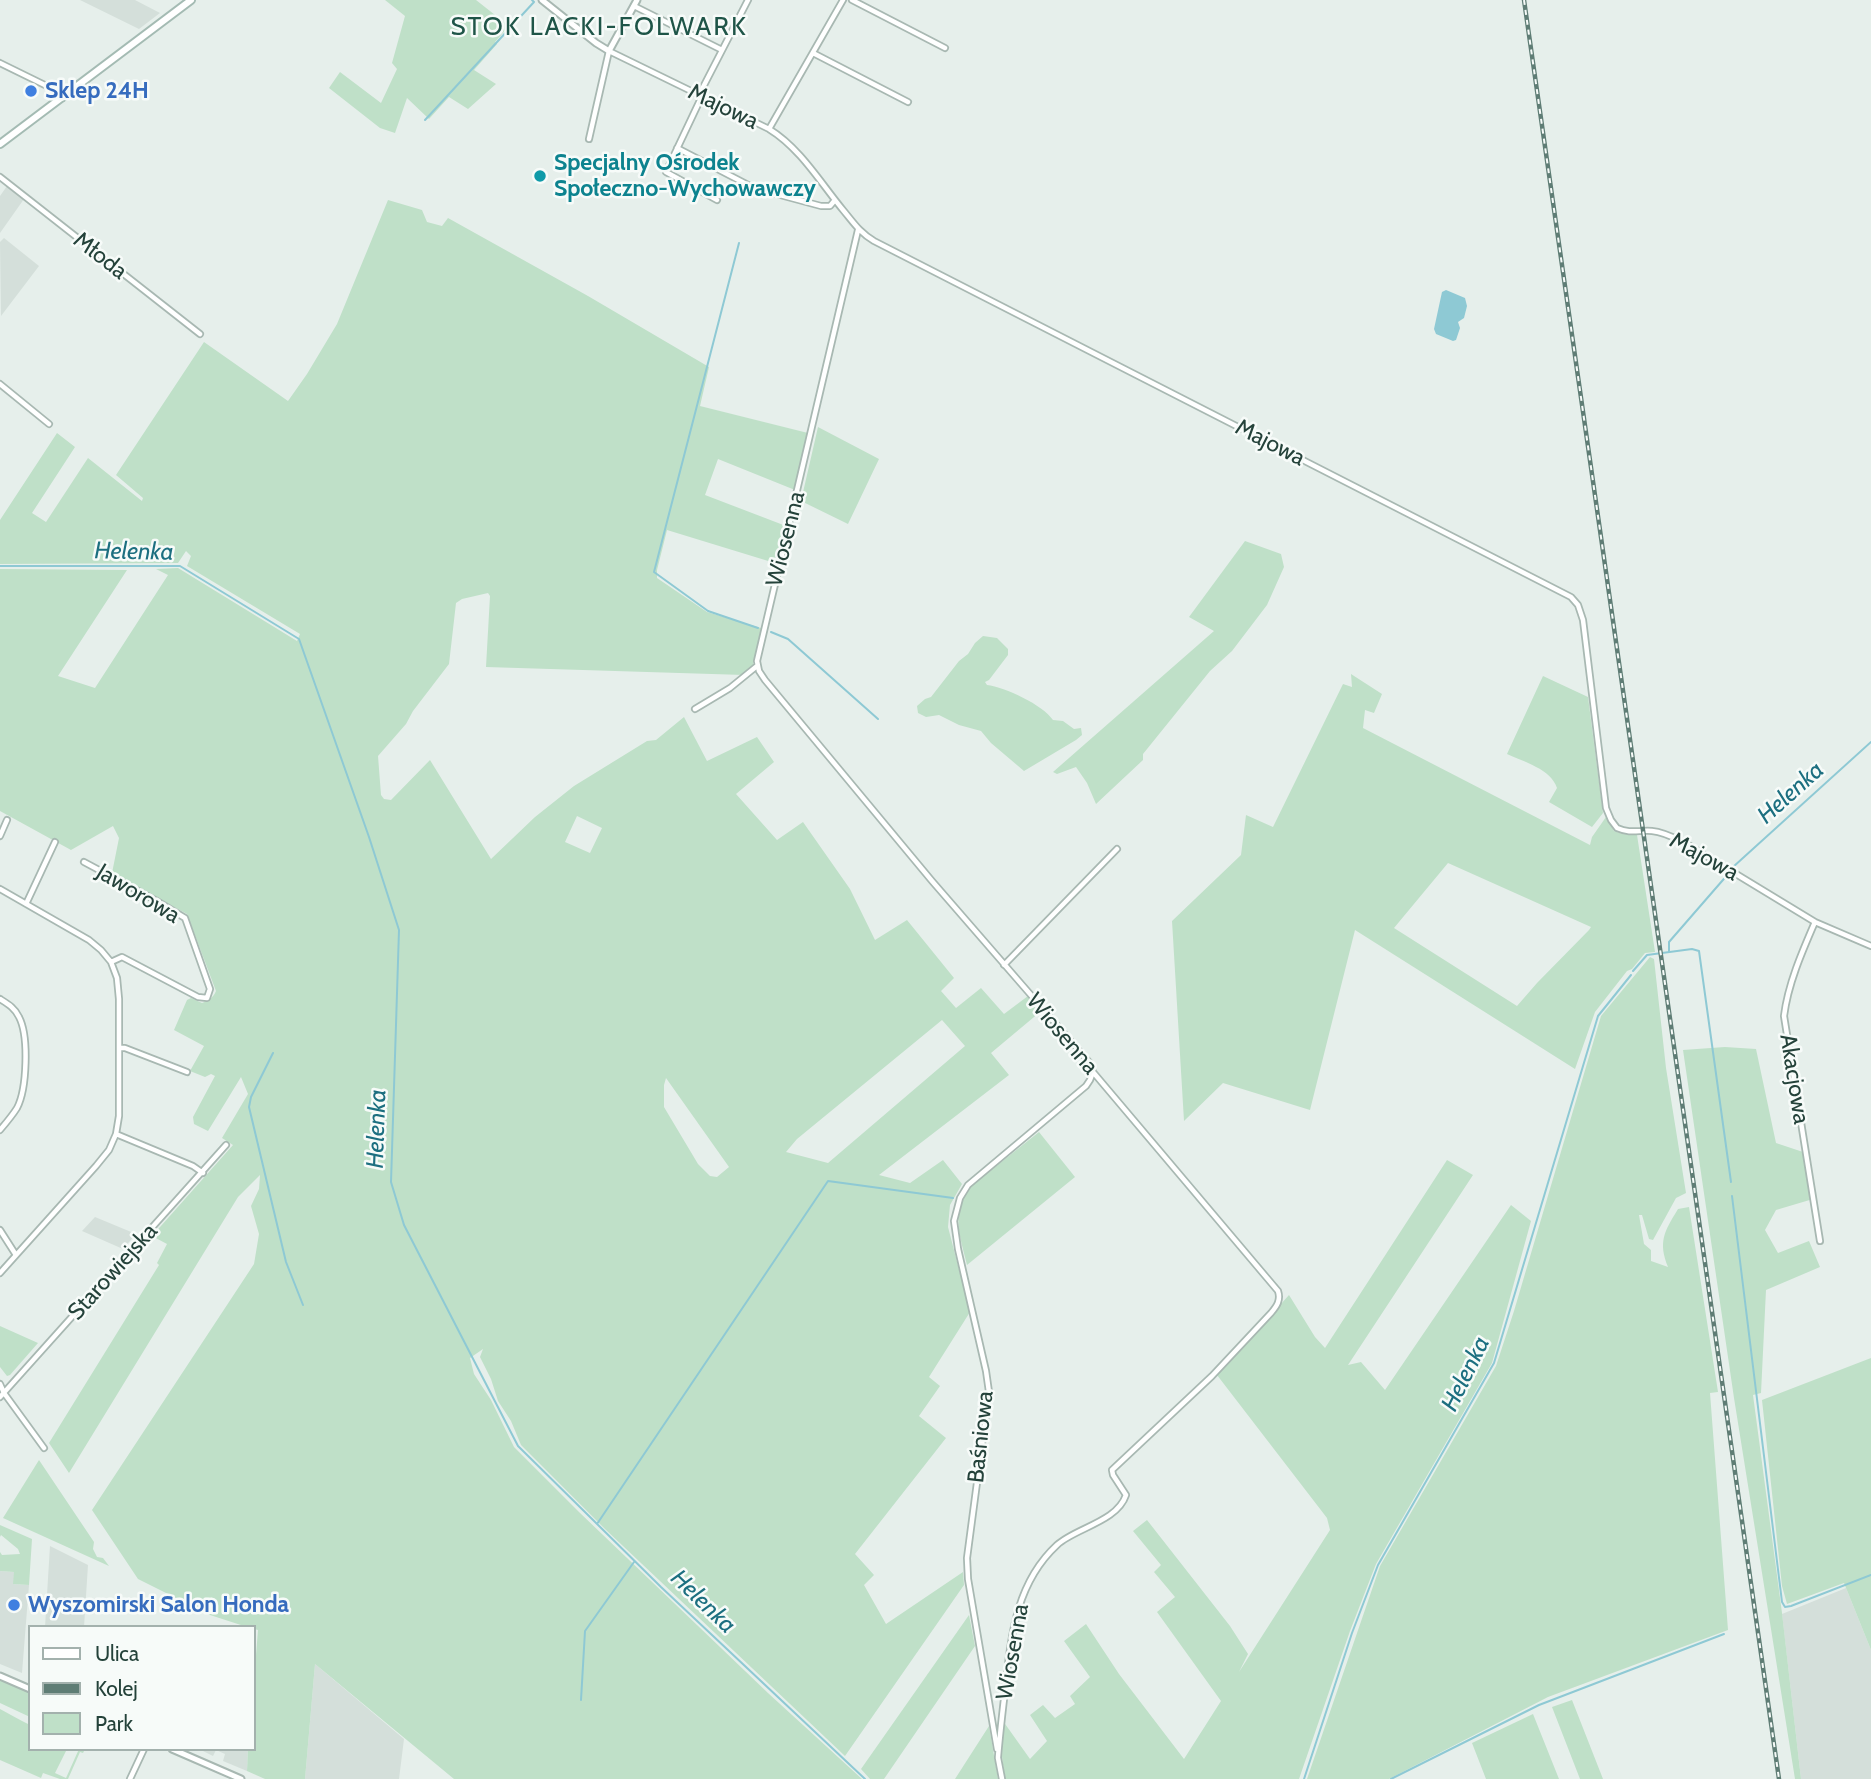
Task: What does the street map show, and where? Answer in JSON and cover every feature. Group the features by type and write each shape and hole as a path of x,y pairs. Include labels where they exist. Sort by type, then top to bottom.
{"main road":[{"path":"0,144 191,0"}],"street":[{"name":"Majowa","path":"542,0 610,51 784,138 858,230 874,241 1571,597 1578,605 1583,621 1606,808 1617,828 1663,833 1685,843 1815,922 1871,946"},
{"path":"717,200 666,172 748,0"},
{"path":"769,129 843,0"},
{"path":"852,0 945,48"},
{"path":"589,139 610,51 636,3 722,50"},
{"path":"813,53 908,102"},
{"path":"0,63 55,90 63,98"},
{"path":"677,148 754,188 821,206 830,206 835,200"},
{"name":"Młoda","path":"0,177 200,334"},
{"name":"Wiosenna","path":"858,230 757,660 759,671 923,871 1089,1062 1093,1072 1278,1291 1279,1297 1277,1307 1212,1376 1112,1470 1126,1495 1124,1501 1091,1527 1059,1543 1040,1564 1026,1587 1016,1614 998,1758"},
{"path":"0,384 49,424"},
{"path":"695,709 730,688 758,665"},
{"path":"0,836 7,820"},
{"path":"26,904 55,842"},
{"path":"1004,965 1117,849"},
{"name":"Jaworowa","path":"84,862 185,918 210,989 209,995 207,998 198,998 122,957 111,962"},
{"path":"0,889 89,940 111,962 117,978 119,1048 119,1116 116,1134 108,1150 0,1273"},
{"name":"Akacjowa","path":"1815,922 1786,999 1784,1016 1820,1241"},
{"path":"0,999 18,1015 25,1036 22,1094 11,1118 0,1130"},
{"path":"119,1048 187,1072"},
{"name":"Baśniowa","path":"1002,1779 968,1578 967,1558 989,1392 954,1221 960,1198 968,1185 1086,1086 1093,1072"},
{"path":"116,1134 193,1166 202,1173"},
{"name":"Starowiejska","path":"2,1395 226,1145"},
{"path":"0,1230 16,1255"},
{"path":"0,1384 2,1395 44,1448"},
{"path":"0,1676 28,1688"},
{"path":"130,1779 143,1751"},
{"path":"177,1751 241,1779"}],"shaded area":[{"path":"80,0 135,0 160,13 139,29"},
{"path":"7,186 24,199 0,233 0,196"},
{"path":"4,238 39,266 1,316 0,242"},
{"path":"95,1217 136,1234 123,1249 82,1231"},
{"path":"50,1546 88,1565 84,1625 45,1625"},
{"name":"Wyszomirski Salon Honda","path":"0,1571 14,1572 14,1584 29,1585 22,1673 0,1664"},
{"path":"1846,1588 1871,1650 1871,1779 1801,1779 1782,1614"},
{"path":"315,1664 404,1739 399,1779 305,1779"},
{"path":"203,1751 216,1751 213,1756"},
{"path":"218,1751 248,1751 247,1771 223,1761 225,1754"}],"green space":[{"path":"385,0 476,0 509,26 474,70 496,84 468,109 449,97 429,119 407,98 395,133 380,128 329,88 340,72 381,103 397,69 392,63 405,16"},
{"path":"388,200 422,210 427,222 442,226 448,218 709,367 700,406 808,433 795,490 718,459 705,495 786,526 778,564 667,530 657,578 707,612 761,628 753,665 744,675 486,667 490,596 488,593 462,599 456,603 449,664 406,724 378,756 381,795 384,799 391,800 430,760 491,859 535,817 574,786 647,741 656,740 684,717 707,761 757,737 774,762 736,794 777,840 803,822 850,889 875,940 907,920 954,978 941,991 956,1008 981,988 1004,1014 1028,996 1040,1012 991,1053 1009,1075 879,1175 910,1183 943,1160 962,1184 950,1205 948,1227 970,1312 929,1377 940,1386 919,1416 946,1438 855,1554 874,1575 864,1585 886,1624 963,1572 964,1585 845,1756 605,1529 521,1445 511,1421 498,1401 480,1357 483,1349 470,1358 474,1374 491,1400 514,1447 768,1693 862,1779 454,1779 315,1664 305,1779 265,1779 247,1771 248,1751 256,1751 256,1625 241,1625 210,1615 138,1579 92,1510 254,1264 259,1234 251,1206 259,1189 260,1175 238,1197 69,1473 49,1443 159,1265 157,1263 167,1244 152,1236 233,1145 222,1138 248,1094 241,1077 208,1131 194,1124 193,1117 215,1076 211,1074 205,1077 190,1071 204,1046 174,1030 187,1000 191,998 202,1003 210,999 216,991 187,914 112,873 119,838 113,826 71,850 0,811 0,569 127,570 58,676 95,688 168,575 156,569 178,568 297,641 300,634 187,566 191,556 186,551 178,563 0,564 0,520 57,433 75,447 32,513 46,522 88,458 142,501 143,498 116,475 204,342 288,401 337,324","holes":["577,816 602,828 590,853 565,842","942,1020 965,1046 828,1163 786,1152 797,1139","666,1078 729,1167 717,1177 710,1176 698,1164 664,1107"]},
{"path":"818,427 879,459 848,524 801,501"},
{"path":"1245,541 1281,554 1284,567 1267,605 1232,651 1210,671 1143,754 1143,760 1096,804 1076,767 1057,774 1053,772 1214,631 1189,617"},
{"path":"983,636 997,638 1008,649 1008,655 985,682 987,685 1023,698 1041,708 1053,720 1063,721 1074,729 1081,728 1082,735 1076,740 1024,771 981,731 959,725 939,715 926,717 918,713 917,706 931,697"},
{"path":"1351,674 1382,694 1374,713 1365,710 1363,728 1590,845 1592,837 1606,817 1614,831 1637,835 1655,952 1645,953 1632,969 1627,971 1595,1012 1575,1069 1355,930 1310,1110 1223,1083 1184,1121 1172,921 1241,855 1246,815 1273,827 1343,684 1352,687","holes":["1448,863 1591,927 1517,1006 1394,928"]},
{"path":"1543,676 1588,697 1603,813 1592,827 1549,802 1557,788 1549,776 1507,754"},
{"path":"1650,957 1654,959 1666,1068 1686,1193 1676,1198 1653,1240 1649,1239 1642,1215 1639,1215 1644,1244 1651,1250 1651,1261 1668,1267 1663,1251 1666,1231 1678,1209 1689,1207 1718,1392 1710,1393 1728,1630 1548,1697 1389,1779 1307,1779 1380,1566 1496,1366 1601,1016"},
{"path":"1725,1047 1756,1049 1776,1143 1806,1153 1813,1199 1776,1210 1765,1230 1778,1253 1809,1241 1820,1267 1766,1290 1761,1393 1753,1395 1801,1779 1795,1779 1734,1398 1683,1050"},
{"path":"1039,1132 1075,1177 967,1265 959,1225 965,1196 971,1186"},
{"path":"1447,1160 1473,1175 1348,1365 1361,1362 1385,1390 1511,1205 1531,1221 1492,1363 1376,1564 1299,1779 1005,1779 1002,1757 1003,1721 1030,1759 1047,1741 1030,1715 1043,1705 1055,1718 1075,1704 1070,1696 1090,1677 1064,1641 1086,1624 1119,1674 1184,1759 1221,1701 1157,1612 1175,1597 1154,1572 1161,1565 1133,1531 1147,1520 1230,1626 1248,1654 1239,1672 1330,1530 1327,1518 1217,1375 1289,1295 1325,1348"},
{"path":"0,1326 38,1343 7,1376 0,1367"},
{"path":"1871,1358 1871,1650 1844,1583 1787,1604 1782,1586 1762,1400"},
{"path":"39,1460 94,1542 93,1549 97,1557 103,1558 109,1566 3,1518"},
{"path":"0,1525 32,1539 29,1585 13,1584 14,1572 0,1571 0,1552 2,1555 20,1554 18,1549 1,1535 0,1537"},
{"path":"969,1615 975,1646 884,1779 870,1779 861,1769"},
{"path":"0,1680 28,1691 28,1716 0,1703"},
{"path":"1572,1700 1603,1779 1580,1779 1552,1707"},
{"path":"0,1709 28,1724 28,1751 66,1751 55,1773 66,1778 78,1751 84,1751 80,1752 68,1779 43,1773 41,1778 0,1760"},
{"path":"1533,1714 1559,1779 1486,1779 1472,1743"},
{"path":"989,1726 998,1779 955,1779"}],"water":[{"path":"1446,290 1465,298 1467,306 1464,318 1458,322 1460,328 1456,340 1453,341 1436,334 1434,329 1442,292"}],"waterway":[{"path":"425,120 534,2 532,0"},
{"path":"739,243 654,572 708,611 758,628"},
{"name":"Helenka","path":"0,566 180,566 299,639 399,930 391,1182 404,1225 518,1446 661,1587 865,1779"},
{"path":"771,632 788,639 878,719"},
{"name":"Helenka","path":"1733,867 1871,742"},
{"name":"Helenka","path":"1669,951 1669,942 1729,873"},
{"path":"1633,971 1647,955 1692,949 1699,951 1731,1182"},
{"name":"Helenka","path":"1304,1779 1352,1633 1378,1565 1494,1363 1598,1016 1631,975"},
{"path":"273,1053 251,1097 249,1107 286,1262 303,1305"},
{"path":"597,1524 828,1181 953,1198"},
{"path":"1732,1196 1782,1602 1785,1607 1791,1606 1871,1575"},
{"path":"581,1700 585,1631 634,1562"},
{"path":"1391,1779 1539,1705 1724,1634"}],"railway":[{"path":"1524,0 1779,1779"}],"place":[{"name":"Sklep 24H","path":"31,91"},
{"name":"Specjalny Ośrodek Społeczno-Wychowawczy","path":"540,176"},
{"name":"Wyszomirski Salon Honda","path":"14,1605"}],"district":[{"name":"STOK LACKI-FOLWARK","path":"599,27"}]}
